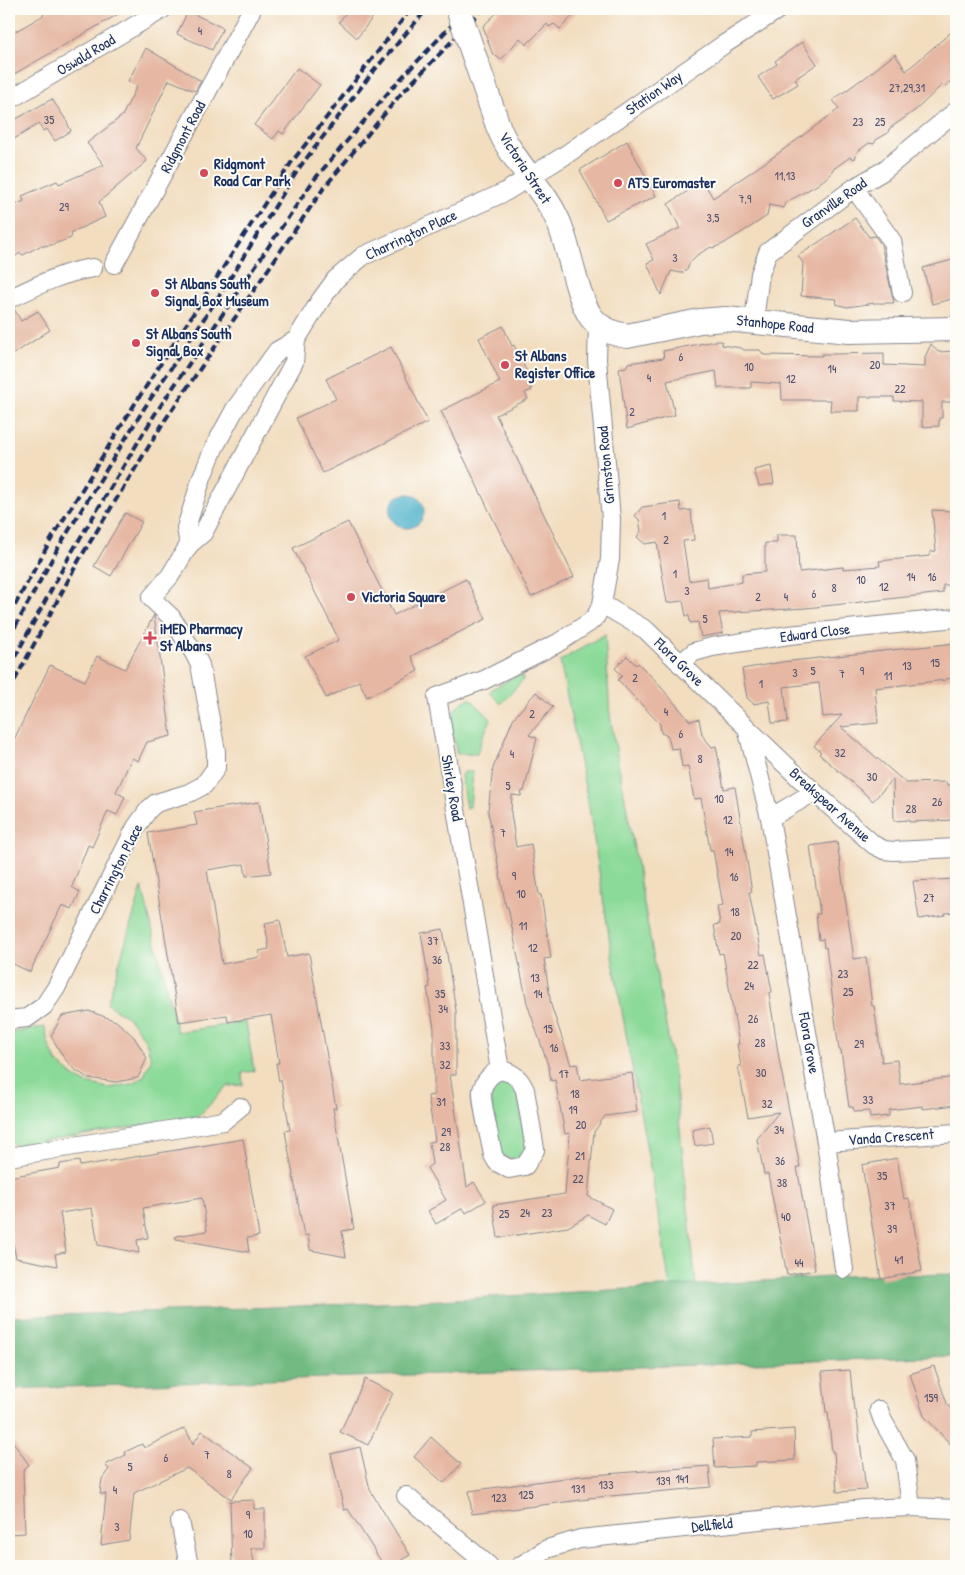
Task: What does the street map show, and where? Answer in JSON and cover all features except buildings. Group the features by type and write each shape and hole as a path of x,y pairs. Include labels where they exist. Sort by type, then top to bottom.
{"main road":[{"name":"Victoria Street","path":"458,9 506,146 548,202 559,224 586,307 598,325"},
{"name":"Stanhope Road","path":"598,325 615,334 627,336 700,321 725,319 849,331 956,329"}],"street":[{"name":"Oswald Road","path":"9,100 163,9"},
{"name":"Ridgmont Road","path":"114,264 252,9"},
{"name":"Station Way","path":"529,177 607,127 723,45 778,9"},
{"name":"Granville Road","path":"754,322 760,274 768,252 854,188 883,170 956,111"},
{"name":"Charrington Place","path":"9,1020 27,1018 44,1006 56,988 136,827 149,809 156,803 204,785 216,768 216,751 200,665 171,617 151,598 170,576 189,545 203,533 294,362 296,340 320,301 336,279 363,256 505,192 529,177"},
{"path":"854,188 892,241 902,293"},
{"path":"9,300 55,278 79,270 93,268"},
{"name":"Grimston Road","path":"598,325 597,360 611,520 610,559 602,604"},
{"name":"Charrington Place","path":"189,545 186,528 202,477 214,448 235,408 277,351 296,340"},
{"name":"Flora Grove","path":"602,604 629,618 646,630 747,728 770,818 826,1142 844,1269"},
{"name":"Shirley Road","path":"500,1070 437,697 484,680 558,643 590,622 596,616 602,604"},
{"name":"Edward Close","path":"680,664 694,652 712,647 789,635 956,618"},
{"name":"Breakspear Avenue","path":"747,728 814,792 874,845 884,850 894,851 956,848"},
{"path":"770,818 814,792"},
{"path":"500,1070 507,1071 519,1078 522,1083 525,1090 534,1143 532,1156 524,1166 509,1170 497,1162 493,1156 482,1094 486,1081 494,1072 500,1070"},
{"path":"9,1157 222,1121 240,1107"},
{"name":"Vanda Crescent","path":"826,1142 956,1132"},
{"path":"879,1410 905,1460 910,1507"},
{"path":"406,1496 489,1566"},
{"name":"Dellfield","path":"520,1566 547,1549 580,1539 864,1509 910,1507 956,1509"},
{"path":"180,1521 190,1566"}],"green space":[{"path":"605,634 610,716 674,1070 696,1286 670,1287 612,956 589,807 560,661"},
{"path":"518,675 522,676 523,680 501,704 490,693 492,689"},
{"path":"470,698 491,719 477,754 457,754 452,729 453,715 461,703"},
{"path":"464,772 473,772 470,807 466,808 461,775"},
{"path":"142,887 177,1032 246,1022 254,1071 242,1073 243,1085 227,1086 199,1116 16,1146 9,1141 9,1033 45,1027 48,1043 56,1061 74,1077 86,1083 109,1088 135,1083 144,1076 151,1059 146,1041 130,1019 107,1004"},
{"path":"506,1080 510,1081 518,1090 527,1150 514,1159 503,1155 500,1151 490,1093 495,1084"},
{"path":"956,1274 956,1356 9,1389 9,1317 406,1302 847,1276"}],"water":[{"path":"407,494 414,495 419,499 423,504 423,518 419,523 414,527 407,528 400,527 395,523 391,518 390,511 391,504 395,499 400,495"}],"railway":[{"path":"9,616 49,543 136,402 291,163 411,9"},
{"path":"9,638 58,548 145,407 221,293 299,168 372,73 427,9"},
{"path":"9,668 70,555 155,414 313,181 392,88 467,9"},
{"path":"9,691 79,560 165,420 323,189 400,95 483,9"}],"place":[{"name":"Ridgmont Road Car Park","path":"204,173"},
{"name":"ATS Euromaster","path":"618,183"},
{"name":"St Albans South Signal Box Museum","path":"155,293"},
{"name":"St Albans South Signal Box","path":"136,343"},
{"name":"St Albans Register Office","path":"505,365"},
{"name":"Victoria Square","path":"351,597"},
{"name":"iMED Pharmacy St Albans","path":"150,638"}]}
